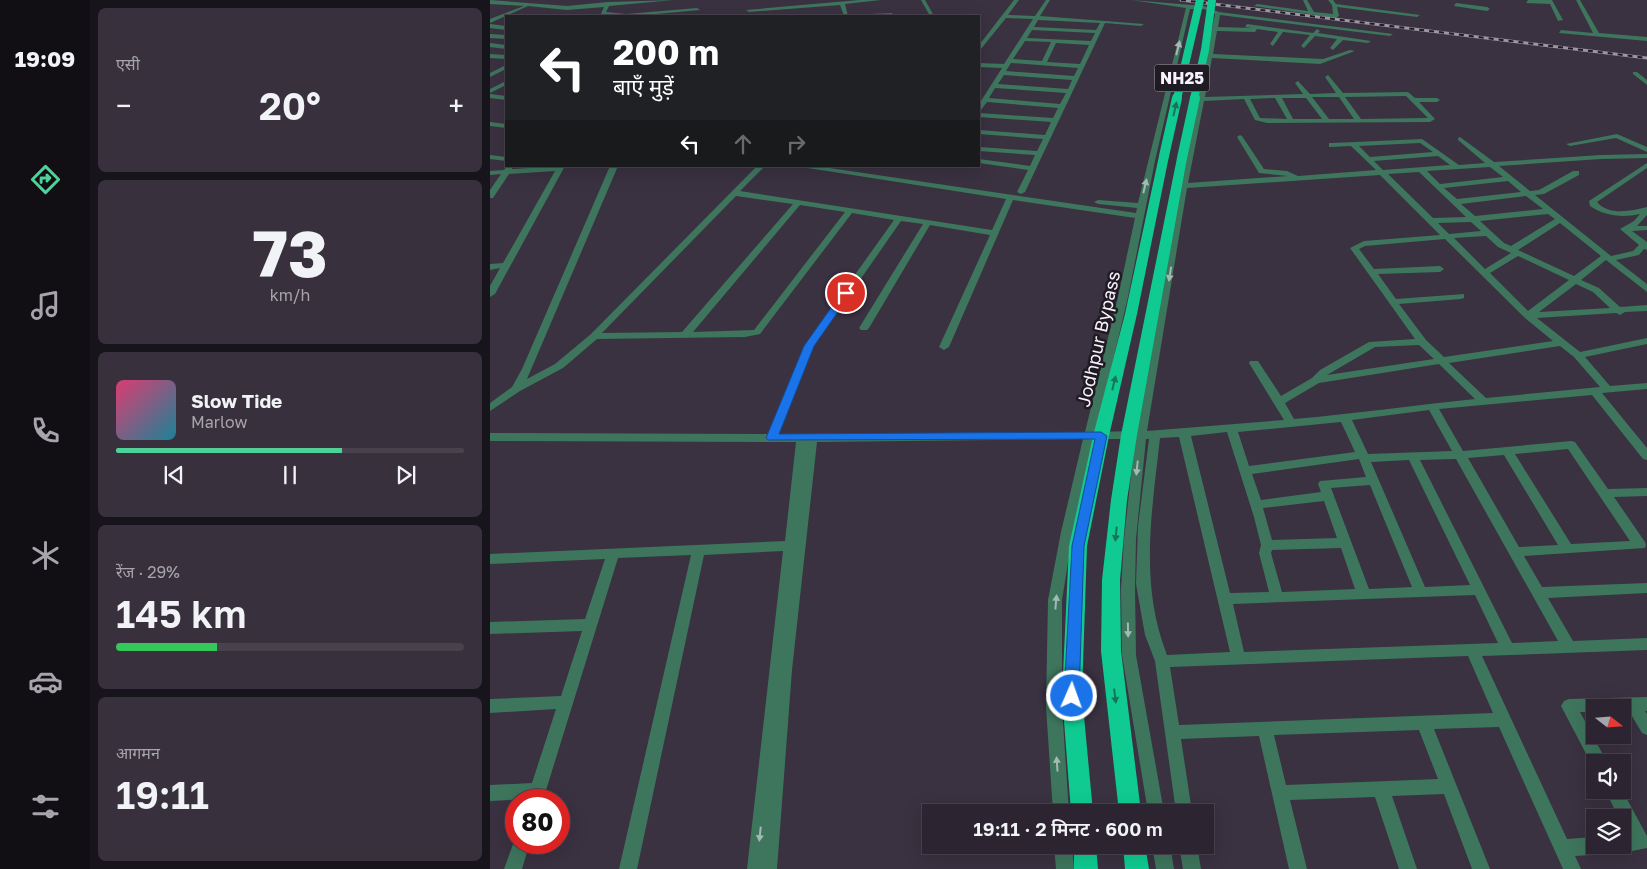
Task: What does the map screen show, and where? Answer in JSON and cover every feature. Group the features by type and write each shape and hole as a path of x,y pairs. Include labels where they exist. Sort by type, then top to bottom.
{"highway":[{"name":"Jodhpur Bypass","path":"1081,804 1072,696 1078,546 1095,436 1131,314 1196,4"},
{"path":"1129,804 1114,690 1110,615 1119,500 1141,435 1182,158 1215,6"},
{"path":"1085,854 1086,869"},
{"path":"1135,854 1137,869"}],"street":[{"path":"490,8 502,2 529,6 567,8 672,0"},
{"path":"697,15 698,0"},
{"path":"749,0 749,15"},
{"path":"749,10 879,0"},
{"path":"923,0 931,15"},
{"path":"980,47 1017,0"},
{"path":"980,107 1048,0"},
{"path":"1132,0 1215,6 1246,16 1390,34"},
{"path":"1281,0 1286,10"},
{"path":"1306,0 1312,13"},
{"path":"1257,6 1336,16 1334,5 1330,0"},
{"path":"1478,0 1492,14"},
{"path":"1578,0 1597,35"},
{"path":"490,2 589,6"},
{"path":"1528,2 1551,2 1560,20"},
{"path":"842,3 846,15"},
{"path":"608,4 603,13 627,15 697,10"},
{"path":"1060,804 1054,707 1055,600 1067,532 1095,436 1139,211 1186,14 1188,8 1196,4"},
{"path":"1334,5 1417,15"},
{"path":"1456,5 1487,9"},
{"path":"506,15 529,6"},
{"path":"1155,804 1128,655 1130,547 1141,435 1184,186 1210,56 1215,6"},
{"path":"889,7 892,15"},
{"path":"1533,9 1555,10"},
{"path":"1383,18 1387,11"},
{"path":"1335,13 1345,14"},
{"path":"493,20 505,15"},
{"path":"1005,16 1142,24"},
{"path":"1246,16 1248,30"},
{"path":"1020,192 1103,22"},
{"path":"1304,46 1322,25"},
{"path":"490,26 505,28"},
{"path":"1030,28 1098,32"},
{"path":"1214,29 1281,31 1368,41"},
{"path":"1275,58 1274,45 1281,31"},
{"path":"1561,32 1647,39"},
{"path":"490,36 505,37"},
{"path":"1334,48 1341,38"},
{"path":"1024,39 1092,43"},
{"path":"1044,63 1054,41"},
{"path":"490,45 505,47"},
{"path":"1210,56 1311,57 1322,62 1352,51"},
{"path":"490,56 505,58"},
{"path":"980,65 1044,63 1080,66"},
{"path":"490,66 505,68"},
{"path":"490,75 505,68"},
{"path":"1003,73 1074,78"},
{"path":"1635,73 1647,83"},
{"path":"1328,77 1360,122"},
{"path":"1298,83 1328,122"},
{"path":"490,91 505,84"},
{"path":"994,86 1068,91"},
{"path":"1202,99 1246,97 1408,94 1431,117 1431,120 1291,122 1257,119 1246,97"},
{"path":"490,96 505,98"},
{"path":"1278,97 1291,122"},
{"path":"984,100 1061,106"},
{"path":"1415,100 1437,100"},
{"path":"980,115 1054,120"},
{"path":"490,118 505,120"},
{"path":"490,124 505,126"},
{"path":"980,132 1047,137"},
{"path":"1570,144 1617,136 1647,150"},
{"path":"1240,137 1262,171 1287,173 1298,179"},
{"path":"1460,140 1608,257 1642,281 1647,289"},
{"path":"1332,145 1422,141 1457,167"},
{"path":"1354,145 1528,316 1578,355 1607,389"},
{"path":"980,149 1039,153"},
{"path":"1368,159 1441,154"},
{"path":"1414,156 1438,186 1487,234 1514,252 1596,290 1620,312"},
{"path":"1184,186 1601,156 1647,156"},
{"path":"490,157 505,160"},
{"path":"980,161 1032,168"},
{"path":"1624,229 1637,223 1646,210 1613,213 1601,209 1593,204 1593,202 1647,165"},
{"path":"490,173 508,169 561,167"},
{"path":"490,294 561,167"},
{"path":"516,389 527,369 614,167"},
{"path":"493,404 516,389 559,366 594,336 760,167"},
{"path":"806,167 1011,196 1139,211"},
{"path":"846,167 1139,211"},
{"path":"491,193 508,169"},
{"path":"1455,202 1530,195 1548,190 1576,173"},
{"path":"1438,186 1509,179"},
{"path":"735,193 994,233"},
{"path":"944,348 1011,196"},
{"path":"685,335 798,203"},
{"path":"594,336 745,334 757,332 850,211"},
{"path":"1431,221 1473,219 1550,211"},
{"path":"772,438 809,346 899,218"},
{"path":"1484,273 1561,219"},
{"path":"864,328 927,224"},
{"path":"1624,229 1647,228"},
{"path":"1528,316 1608,257 1636,254 1645,246 1624,229"},
{"path":"1484,402 1422,342 1354,248 1364,244 1487,234"},
{"path":"490,267 506,265"},
{"path":"1371,272 1440,269"},
{"path":"1392,302 1461,296"},
{"path":"1528,316 1620,312 1647,308"},
{"path":"1578,355 1647,341"},
{"path":"1279,402 1316,380 1324,372 1373,344 1422,342"},
{"path":"1316,380 1563,342"},
{"path":"1254,363 1291,424"},
{"path":"490,437 807,438 1141,435 1291,424 1432,406 1647,386"},
{"path":"1594,390 1641,441 1647,456"},
{"path":"1432,406 1569,647"},
{"path":"1345,418 1421,592"},
{"path":"1231,428 1267,545 1266,553 1277,598"},
{"path":"1184,432 1239,658"},
{"path":"1141,435 1144,526 1143,584 1152,635 1162,661 1183,804"},
{"path":"756,869 790,546 807,438"},
{"path":"768,869 807,438"},
{"path":"1245,471 1363,457 1460,455 1571,444 1644,550"},
{"path":"1507,450 1567,549"},
{"path":"1413,456 1508,649"},
{"path":"1364,594 1324,484 1373,481"},
{"path":"1605,493 1647,492"},
{"path":"1256,505 1327,496"},
{"path":"1267,545 1345,543"},
{"path":"490,559 790,546"},
{"path":"1515,552 1567,549 1644,550"},
{"path":"628,869 699,550"},
{"path":"539,789 613,554"},
{"path":"1538,592 1647,588"},
{"path":"1226,599 1479,590"},
{"path":"490,628 590,625"},
{"path":"1162,661 1647,644"},
{"path":"1472,650 1572,869"},
{"path":"490,706 566,702"},
{"path":"1595,754 1569,706 1640,704 1647,728"},
{"path":"1172,732 1504,720"},
{"path":"1424,723 1481,869"},
{"path":"1265,729 1298,869"},
{"path":"1280,793 1449,786"},
{"path":"1381,789 1408,869"},
{"path":"490,793 505,794"},
{"path":"1618,799 1644,842 1631,843"},
{"path":"1563,848 1586,846"},
{"path":"513,869 518,854"},
{"path":"1064,854 1065,869"},
{"path":"1162,854 1165,869"},
{"path":"1190,854 1192,869"}],"railway":[{"path":"1181,0 1647,58"}],"route":[{"path":"846,293 809,346 772,438 1101,436 1078,546 1072,696"}]}
